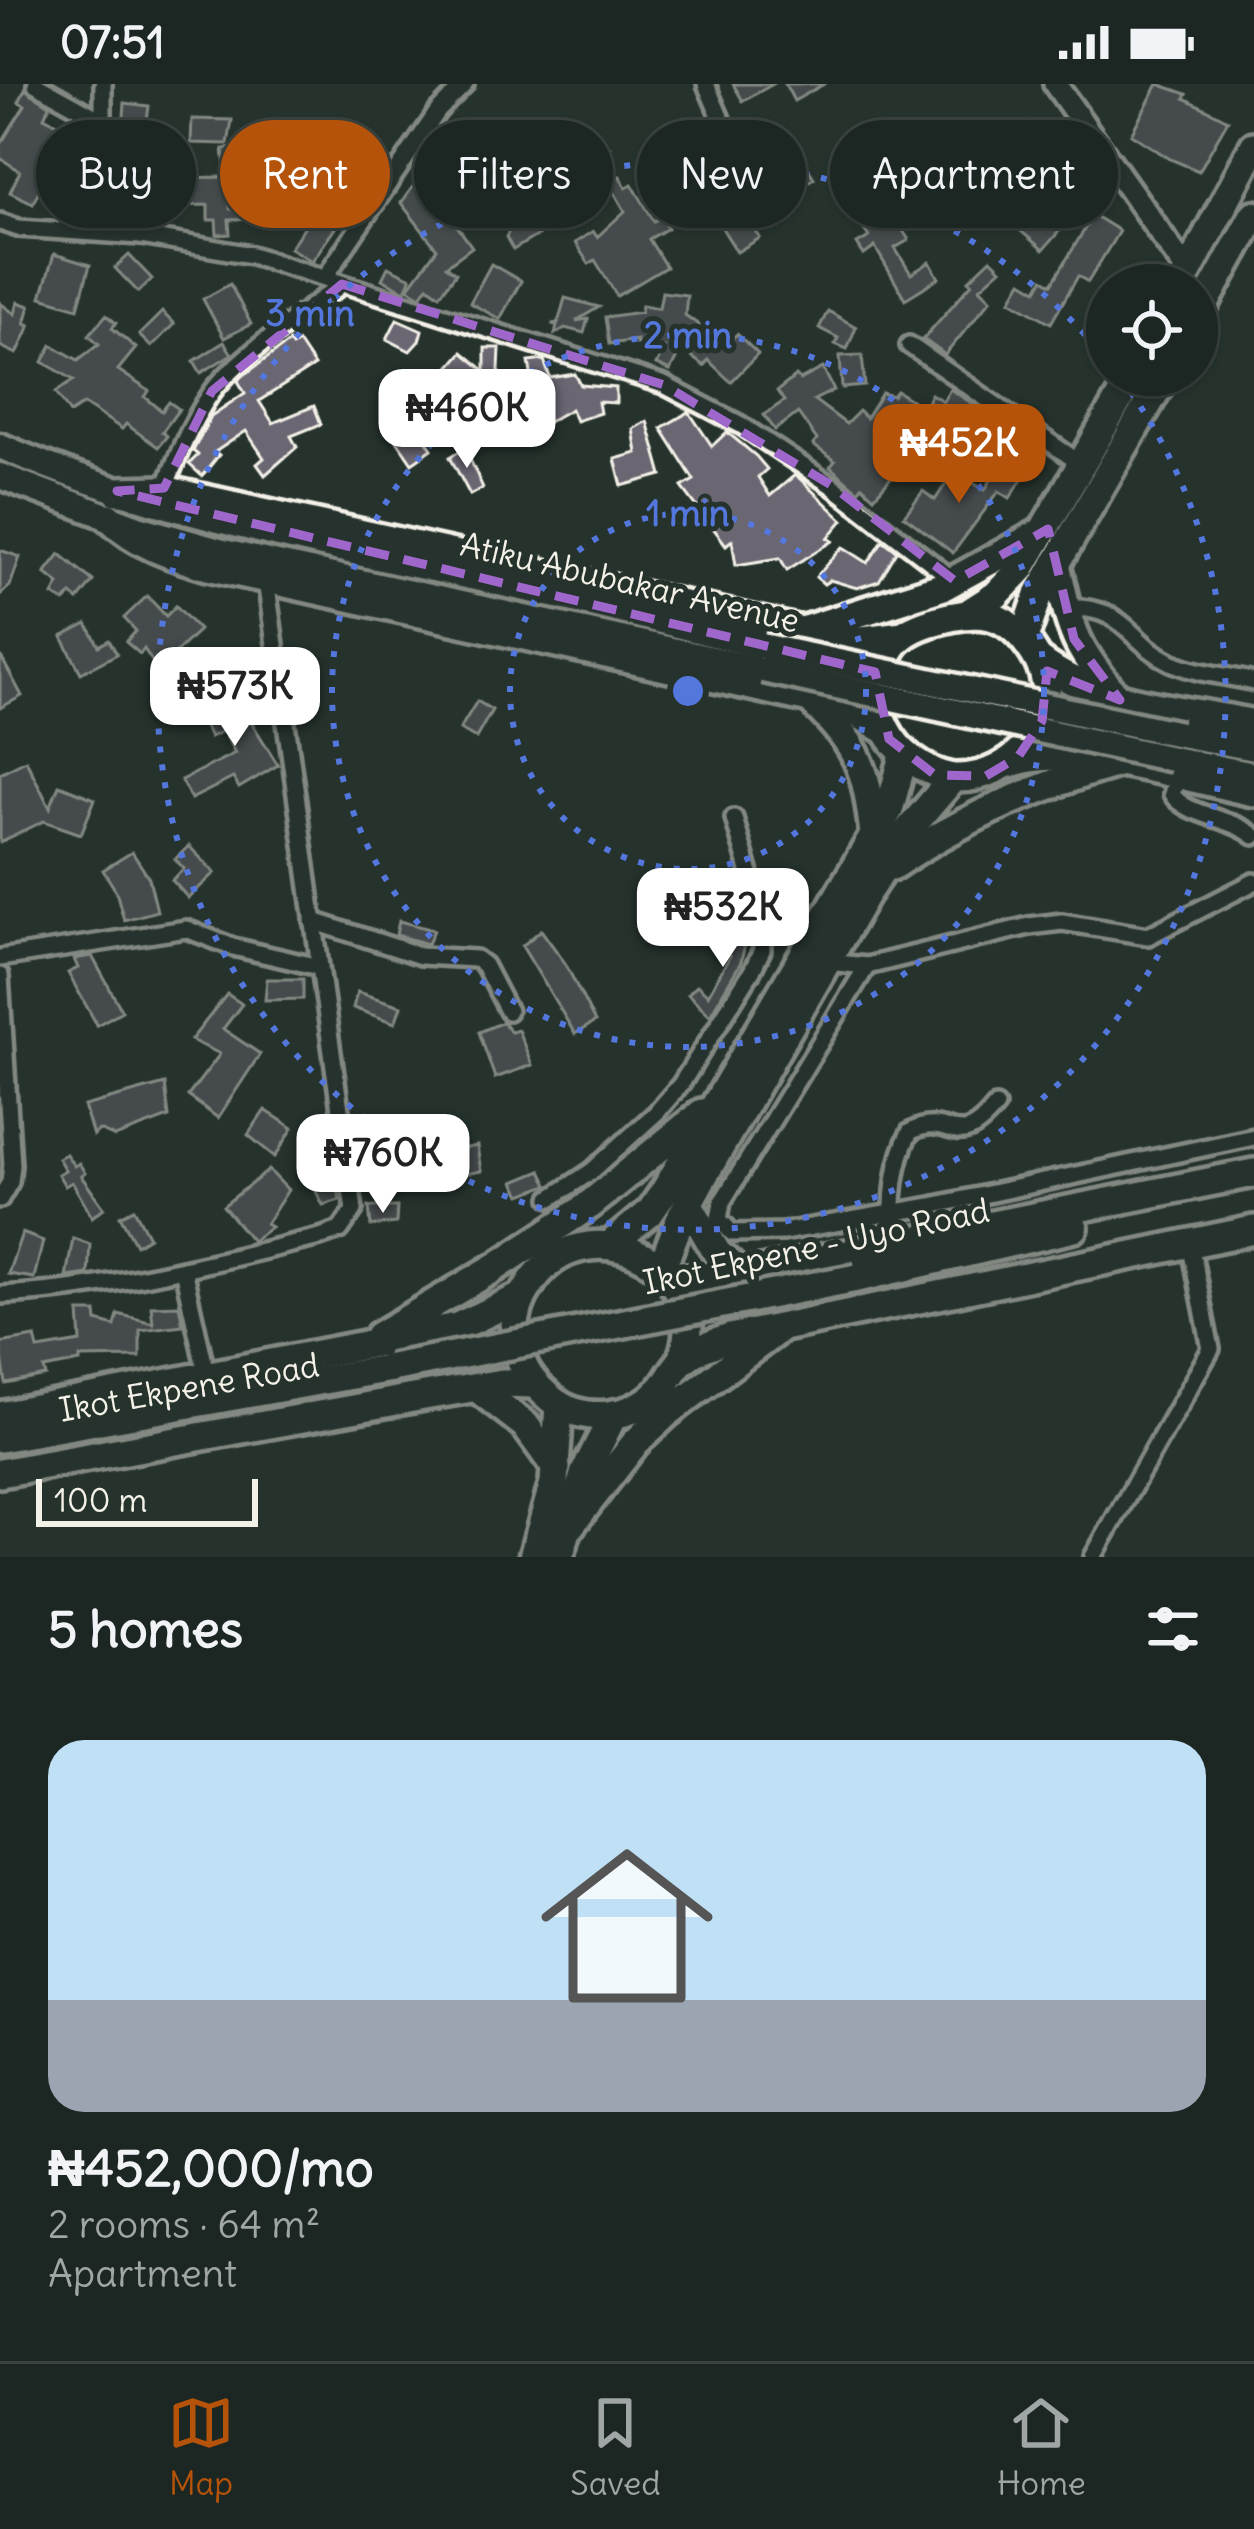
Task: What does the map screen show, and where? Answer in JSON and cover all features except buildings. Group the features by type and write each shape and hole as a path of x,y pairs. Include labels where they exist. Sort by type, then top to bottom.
{"highway":[{"path":"1192,264 1254,146"},
{"path":"1218,280 1254,215"},
{"path":"884,729 878,688 892,646 920,625 971,611 1010,584 1122,396"},
{"path":"903,635 862,640 802,631 164,490 113,504 129,536 149,548 266,580 809,698 852,710 884,729 904,757 935,775 986,776 1028,746 1042,721 1046,693 1031,649 1030,611 1153,396"},
{"path":"802,631 955,581 1044,531"},
{"path":"1056,564 1074,639 1120,700"},
{"path":"971,611 1000,620 1081,687 1120,700 1254,724"},
{"path":"809,698 844,733 857,755 868,786 874,834"},
{"path":"1007,765 1056,754 1114,764"},
{"path":"610,1245 667,1190 894,798 904,757"},
{"path":"878,875 988,808 1114,764 1176,757 1254,792"},
{"path":"666,1274 688,1203 827,962 907,832 953,778"},
{"path":"355,1349 496,1268 584,1209 719,1099"},
{"path":"666,1274 741,1275 1254,1173"},
{"name":"Ikot Ekpene - Uyo Road","path":"857,1286 1254,1187"},
{"path":"688,1203 718,1252 741,1275"},
{"name":"Ikot Ekpene - Uyo Road","path":"391,1377 1254,1212"},
{"path":"680,1363 730,1338 1254,1230"},
{"path":"610,1245 638,1252 666,1274 687,1320 686,1349 658,1393 642,1405 614,1414 586,1414 559,1405 533,1384 515,1342 515,1319 521,1297 536,1274 557,1256 583,1246 610,1245"},
{"path":"0,1416 457,1327 521,1297"},
{"path":"563,1544 636,1442 667,1413 784,1326"},
{"name":"Ikot Ekpene Road","path":"0,1438 391,1377"},
{"name":"Ikot Ekpene Road","path":"0,1458 391,1377"},
{"path":"0,1473 477,1388 533,1384"},
{"path":"477,1388 525,1425 556,1468"},
{"path":"533,1557 556,1468 559,1405"},
{"path":"563,1544 585,1472 614,1414"}],"main road":[{"name":"Atiku Abubakar Avenue","path":"0,446 113,504"},
{"name":"Atiku Abubakar Avenue","path":"0,476 566,598 762,658 1254,775"},
{"name":"Atiku Abubakar Avenue","path":"1176,757 1254,748"}],"street":[{"path":"36,84 101,120"},
{"path":"103,120 104,84"},
{"path":"164,490 187,433 212,392 333,280 439,111 465,84"},
{"path":"706,84 721,120"},
{"path":"1055,84 1174,264"},
{"path":"0,222 18,228 141,236 252,255 664,385 741,425 831,485 955,581"},
{"path":"138,228 141,236"},
{"path":"909,345 1084,466"},
{"path":"0,1294 69,1292 320,1237 349,1222 354,1210 266,580"},
{"path":"1066,607 1099,610 1119,620 1151,650 1172,662 1254,682"},
{"path":"1176,757 1172,794 1182,807 1222,817 1254,836"},
{"path":"551,1198 592,1171 681,1084 762,950 761,912 734,818"},
{"path":"827,962 867,967 1062,922 1148,936 1254,882"},
{"path":"314,921 421,956 476,959 484,965 508,1012"},
{"path":"0,958 186,929 233,947 319,967"},
{"path":"762,950 792,971"},
{"path":"867,967 722,1202 719,1219 732,1233 753,1236 892,1213 1254,1137"},
{"path":"0,976 12,1165 10,1182 0,1199"},
{"path":"895,1246 892,1213 902,1148 910,1132 928,1126 969,1132 979,1128 996,1106"},
{"path":"1073,1175 1082,1208"},
{"path":"1094,1557 1211,1349 1190,1244"},
{"path":"183,1269 207,1376"}],"highlighted area":[{"path":"342,284 664,385 831,485 955,581 1048,529 1074,639 1120,700 1047,671 1042,721 1018,757 986,776 935,775 889,739 875,672 117,491 164,488 212,391"}]}
